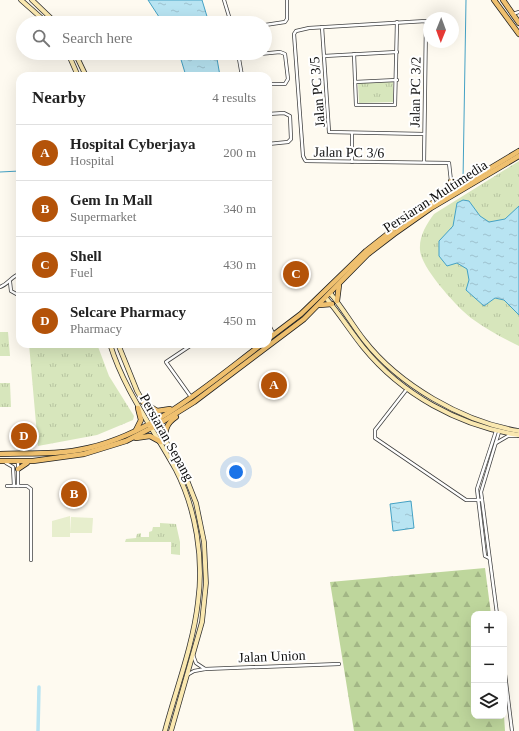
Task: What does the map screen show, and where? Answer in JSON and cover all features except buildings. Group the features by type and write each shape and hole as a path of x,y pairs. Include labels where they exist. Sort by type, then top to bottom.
{"main road":[{"path":"494,0 519,34"},
{"path":"503,0 519,23"},
{"name":"Persiaran Multimedia","path":"274,335 310,306 372,246 409,217 446,194 456,191 462,185 519,151"},
{"name":"Persiaran Multimedia","path":"272,343 304,319 368,254 394,234 456,191 519,156"},
{"path":"446,194 451,181 462,185"},
{"path":"337,301 340,283"},
{"path":"319,305 332,304"},
{"name":"Persiaran Multimedia","path":"155,423 257,348"},
{"name":"Persiaran Multimedia","path":"0,461 32,461 84,454 126,441 155,423 186,408 266,348"},
{"path":"143,402 158,411 174,409"},
{"path":"135,431 141,420 138,408"},
{"path":"165,440 166,428 169,422 186,408"},
{"name":"Persiaran Multimedia","path":"0,454 42,453 87,448 111,441 150,426"},
{"path":"126,441 150,436 160,442"},
{"path":"0,454 16,457 18,461"},
{"path":"18,469 23,464 32,461"}],"street":[{"path":"21,0 39,16"},
{"path":"32,0 49,16"},
{"path":"224,0 229,16"},
{"path":"272,24 285,22 287,20 287,0"},
{"path":"512,14 519,12"},
{"name":"Jalan PC 3/2","path":"397,22 426,21 424,163"},
{"path":"322,28 397,22 397,80 395,105 356,105 354,54"},
{"name":"Jalan PC 3/5","path":"322,28 329,132 424,134"},
{"name":"Jalan PC 3/6","path":"322,28 300,29 294,34 304,159 306,161 449,163 451,181 456,191"},
{"path":"272,53 280,52 285,54 288,79 285,84 272,84"},
{"path":"324,56 397,52"},
{"path":"71,60 76,72"},
{"path":"78,60 84,72"},
{"path":"239,60 241,72"},
{"path":"355,82 397,80"},
{"path":"272,114 284,113 290,116 291,139 288,142 272,144"},
{"path":"352,133 352,162"},
{"path":"0,287 10,282 13,277 16,276"},
{"path":"10,282 10,288 13,293 16,294"},
{"path":"0,287 10,288"},
{"path":"330,293 365,341 389,365 422,392 438,403 472,418 491,425 519,431"},
{"path":"326,298 363,347 382,368 420,398 453,416 498,431 519,435"},
{"path":"272,331 274,335"},
{"name":"Persiaran Sepang","path":"111,348 120,371 138,408 160,442 176,471 190,506 197,534 200,563 197,610 165,731"},
{"name":"Persiaran Sepang","path":"120,348 132,380 143,402 178,461 190,488 199,514 204,542 206,570 205,602 202,622 171,731"},
{"path":"187,348 166,362 190,397"},
{"path":"407,388 375,430 375,438 466,500 482,500"},
{"path":"497,611 482,500 482,488 496,443 498,431"},
{"path":"490,558 485,556 477,500 478,484 498,431"},
{"path":"496,443 508,436 519,435"},
{"path":"0,461 13,467 14,486"},
{"path":"18,461 18,486"},
{"path":"14,476 11,483 7,486 25,486 30,487 32,491 31,560"},
{"path":"18,477 20,482 25,486"},
{"path":"193,651 196,663 205,669"},
{"name":"Jalan Union","path":"186,677 194,671 205,669 339,664"},
{"path":"506,683 512,731"}],"green space":[{"path":"393,82 393,102 359,103 358,83"},
{"path":"519,161 519,346 482,326 457,305 426,267 422,258 420,245 428,222 434,214"},
{"path":"0,332 8,332 10,356 0,356"},
{"path":"29,348 98,348 109,376 134,416 133,420 97,435 38,446"},
{"path":"0,383 10,383 11,407 0,407"},
{"path":"70,516 70,537 52,537 52,521"},
{"path":"71,517 93,518 92,533 70,533"},
{"path":"160,523 176,524 180,542 180,555 171,554 171,542 125,542 126,539 136,538 137,534 141,533 141,537 149,537 149,532 152,531 153,527 160,527"},
{"path":"485,568 491,611 471,611 471,719 504,719 505,731 354,731 330,582"}],"water":[{"path":"148,0 202,0 207,16 158,16"},
{"path":"181,60 217,60 219,72 185,72"},
{"path":"463,200 469,201 480,216 489,222 505,219 519,206 519,315 504,300 495,298 484,306 466,290 469,280 467,269 457,263 447,266 439,256 439,241 453,226 457,203"},
{"path":"411,501 414,528 393,531 390,504"}],"waterway":[{"path":"463,181 466,0"},
{"path":"0,172 16,171"},
{"path":"38,731 39,687"}],"place":[{"name":"Shell","path":"296,274"},
{"name":"Hospital Cyberjaya","path":"274,385"},
{"name":"Selcare Pharmacy","path":"24,436"},
{"name":"Gem In Mall","path":"74,494"}]}
